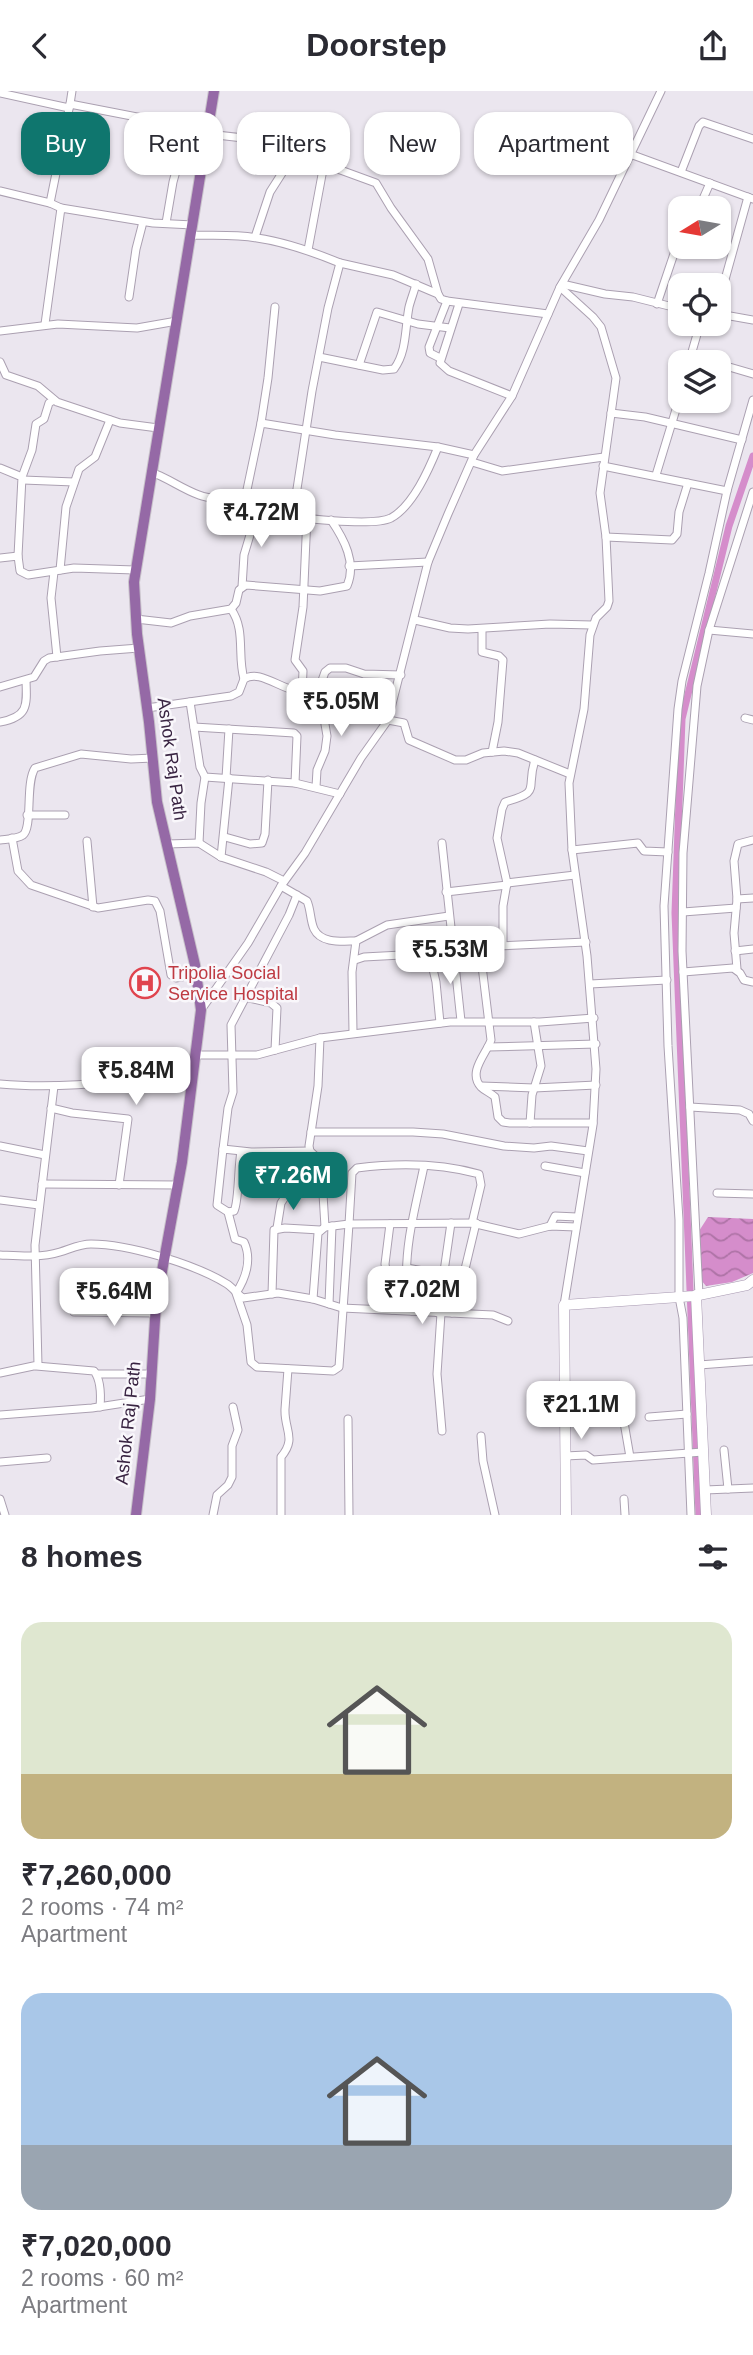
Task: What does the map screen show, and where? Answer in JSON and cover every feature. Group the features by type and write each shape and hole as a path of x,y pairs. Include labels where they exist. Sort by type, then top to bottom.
{"main road":[{"name":"Ashok Raj Path","path":"211,112 214,91"},
{"name":"Ashok Raj Path","path":"136,1515 150,1399 156,1313 178,1185 201,1010 196,974 156,802 134,582 202,175"},
{"path":"566,1515 564,1305 696,1295 747,1285 753,1280"},
{"path":"696,1295 699,1365 696,1453 705,1490 706,1515"}],"street":[{"path":"50,203 72,91"},
{"path":"633,148 661,91"},
{"path":"0,104 1,94 124,113"},
{"path":"681,172 703,122 753,139"},
{"path":"633,155 750,198 727,273"},
{"path":"350,174 376,183 428,259 441,299 458,304 548,314"},
{"path":"166,223 175,175"},
{"path":"256,237 265,202 282,175"},
{"path":"308,250 322,175"},
{"path":"201,1010 248,943 305,853 360,758 388,720 428,562 473,458 512,397 561,286 599,220 620,175"},
{"path":"704,196 710,183"},
{"path":"0,191 61,208 142,222 166,223 192,230 256,237 308,250 340,263 380,271 438,294"},
{"path":"45,324 61,208"},
{"path":"129,297 134,255 142,222"},
{"path":"657,304 672,259"},
{"path":"293,515 318,357 340,263"},
{"path":"318,357 386,371 394,369 400,360 409,306 416,284"},
{"path":"561,286 668,306"},
{"path":"561,286 601,327 616,378 600,493 606,537 609,601 592,625 581,729 570,774 572,850 594,1017 596,1085 593,1122 564,1305"},
{"path":"440,358 429,351 447,302"},
{"path":"458,304 440,363 449,371 512,397"},
{"path":"244,504 261,423 275,307"},
{"path":"359,365 377,312 408,321 450,328"},
{"path":"731,316 753,320"},
{"path":"0,331 45,324 137,328 177,321"},
{"path":"0,362 6,375 30,381 54,400 127,425 158,429"},
{"path":"731,368 753,374"},
{"path":"54,400 49,403 44,419 37,424 22,479 18,556 20,571 24,574 85,568 135,570"},
{"path":"691,1515 696,1453 687,1414 663,906 680,691 727,491 753,400"},
{"path":"611,413 673,423 742,440"},
{"path":"656,475 676,413"},
{"path":"57,657 51,598 64,515 79,469 95,457 110,420"},
{"path":"261,423 438,447 473,458 496,470 558,462 604,461 727,491"},
{"path":"151,472 202,496 293,515 331,520 379,521 393,516 410,499 423,480 438,447"},
{"path":"0,468 22,479 74,482"},
{"path":"606,537 672,540 677,534 679,512 688,482"},
{"path":"696,1295 683,972 683,853 695,701 709,629 753,492"},
{"path":"136,619 171,623 190,616 231,609 242,587 244,555 258,508"},
{"path":"302,692 303,671 295,660 303,607 307,516"},
{"path":"242,587 331,591 347,586 349,566 345,540 331,520"},
{"path":"0,558 18,556"},
{"path":"349,566 428,562"},
{"path":"147,708 239,692 244,679 241,628 231,609"},
{"path":"415,620 450,628 482,629 550,624 592,625"},
{"path":"482,629 482,652 499,656 503,660 498,722 492,751"},
{"path":"709,629 753,634"},
{"path":"0,687 26,681 38,673 44,661 57,657 100,650 139,648"},
{"path":"316,787 317,770 325,751 327,736 319,689 325,672 330,668 346,668 364,674 401,675"},
{"path":"244,679 247,676 256,676 282,688 302,692 319,689"},
{"path":"0,722 19,717 23,713 26,681"},
{"path":"190,702 200,767 205,777 199,843"},
{"path":"388,720 404,723 409,740 455,760 466,760 492,751 511,751 570,774"},
{"path":"194,727 294,733 297,736 298,750 295,783"},
{"path":"221,857 225,837 229,729"},
{"path":"0,840 24,834 27,829 31,774 42,764 81,754 131,759 153,758"},
{"path":"503,945 503,906 507,884 497,842 502,809 505,802 525,797 529,792 535,760"},
{"path":"205,777 295,783 340,794"},
{"path":"225,837 250,844 262,843 266,825 268,781"},
{"path":"27,815 65,815"},
{"path":"12,838 18,871 31,885 93,907 155,901 160,911 171,975 176,978 196,974"},
{"path":"753,839 743,841 736,848 734,861 737,969 744,980 753,982"},
{"path":"87,841 93,907"},
{"path":"167,843 199,843 221,857 266,872 307,901 314,929 320,936 334,940 356,941 387,925 449,916"},
{"path":"442,843 461,1021"},
{"path":"572,850 638,843 644,851 668,852"},
{"path":"446,892 575,875"},
{"path":"241,1152 237,1205 234,1211 228,1212 217,1205 228,1108 233,1092 231,1025 298,895"},
{"path":"737,899 753,898"},
{"path":"683,912 736,908"},
{"path":"353,1032 352,972 356,941"},
{"path":"355,960 453,948 586,942"},
{"path":"482,946 491,1040 482,1054 477,1081 495,1097 500,1120 510,1123 593,1122"},
{"path":"735,951 753,949"},
{"path":"429,952 436,982 440,1023"},
{"path":"683,972 737,969"},
{"path":"590,984 667,980"},
{"path":"245,996 271,1003 277,1008 275,1050"},
{"path":"195,1055 257,1055 353,1032 461,1021 534,1022 594,1017"},
{"path":"530,1123 531,1101 541,1066 534,1022"},
{"path":"310,1151 318,1086 320,1038"},
{"path":"488,1047 596,1044"},
{"path":"0,1084 54,1086 193,1074"},
{"path":"480,1086 534,1088 596,1085"},
{"path":"36,1366 38,1360 34,1257 54,1086"},
{"path":"51,1108 72,1114 128,1119 119,1185"},
{"path":"690,1108 740,1110 749,1114 753,1121"},
{"path":"311,1132 413,1132 504,1146 551,1146 588,1151"},
{"path":"0,1146 45,1155"},
{"path":"223,1149 241,1152 310,1151 321,1161 329,1304"},
{"path":"228,1212 232,1235 237,1241 244,1242 247,1248 247,1270 236,1293 246,1319 253,1366 337,1369 340,1363 354,1170 398,1163 479,1174 481,1185 474,1223 460,1290 452,1313"},
{"path":"412,1311 413,1293 407,1286 407,1268 412,1224 424,1166"},
{"path":"545,1166 585,1173"},
{"path":"42,1184 178,1185"},
{"path":"272,1294 273,1233 277,1229 281,1203 292,1188"},
{"path":"717,1193 753,1194"},
{"path":"0,1200 39,1205"},
{"path":"550,1226 555,1216 577,1217"},
{"path":"442,1431 437,1374 440,1313 451,1223"},
{"path":"277,1229 349,1224 474,1223 519,1234 550,1226 576,1227"},
{"path":"390,1224 385,1264 392,1310"},
{"path":"313,1300 318,1234 325,1227"},
{"path":"0,1255 34,1257 90,1244 114,1246 165,1257 227,1284 243,1298 272,1294 313,1300 342,1308 493,1315 508,1321"},
{"path":"407,1268 444,1275"},
{"path":"74,1312 156,1313"},
{"path":"699,1365 753,1361"},
{"path":"0,1373 36,1366 92,1369 97,1374 101,1393 100,1406"},
{"path":"281,1515 281,1457 286,1452 290,1437 285,1412 288,1369"},
{"path":"97,1374 150,1374"},
{"path":"0,1415 150,1399"},
{"path":"621,1405 630,1457"},
{"path":"213,1515 217,1495 232,1477 232,1446 238,1430 233,1407"},
{"path":"649,1417 687,1414"},
{"path":"348,1419 349,1515"},
{"path":"481,1436 495,1515"},
{"path":"724,1450 728,1489"},
{"path":"565,1456 586,1455 593,1460 696,1453"},
{"path":"0,1462 47,1458"},
{"path":"705,1490 753,1488"},
{"path":"0,1499 5,1515"},
{"path":"624,1499 625,1515"}],"water":[{"path":"708,1217 753,1219 753,1273 732,1282 706,1286 701,1280 699,1231"}],"waterway":[{"path":"699,1515 675,913 682,719 729,526 753,456"}],"place":[{"name":"Tripolia Social Service Hospital","path":"145,983"}]}
